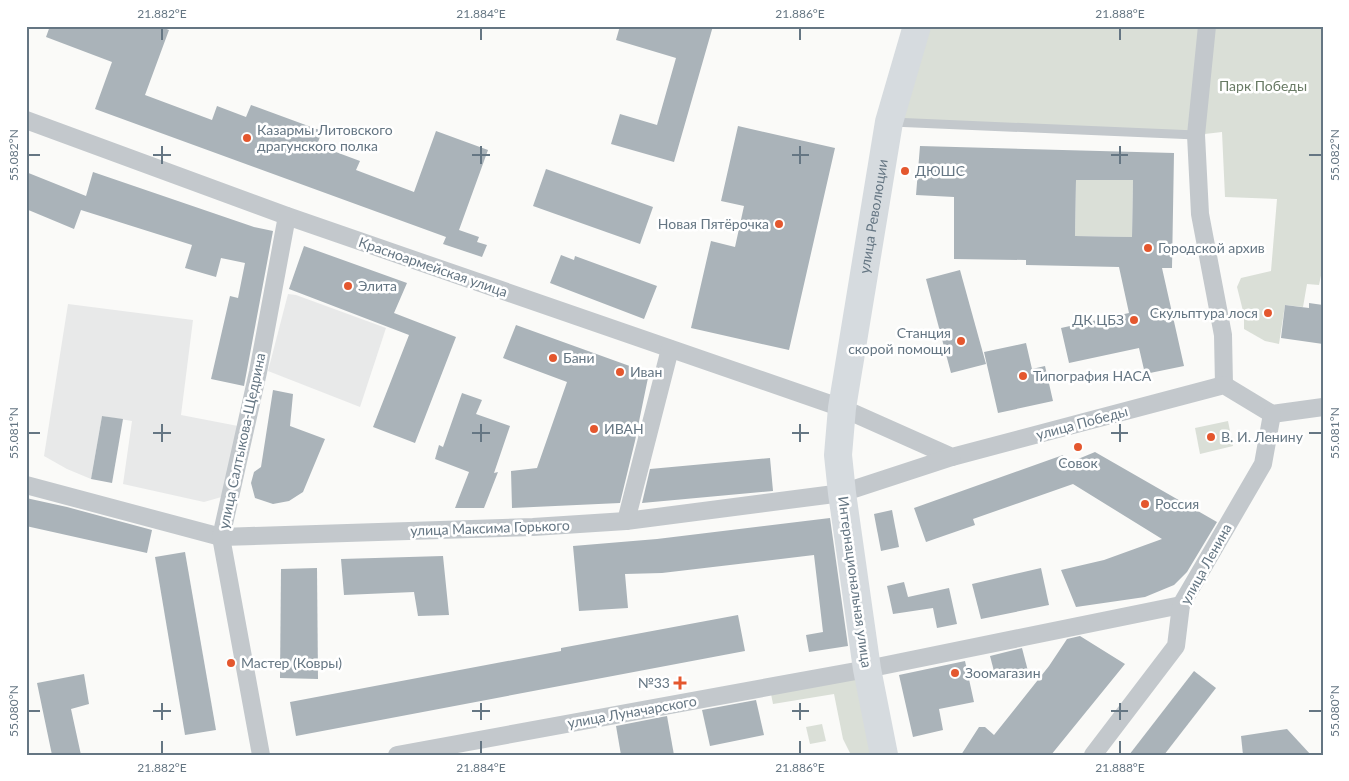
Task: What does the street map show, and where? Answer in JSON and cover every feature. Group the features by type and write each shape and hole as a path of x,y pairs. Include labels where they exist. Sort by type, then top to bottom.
{"main road":[{"name":"улица Революции","path":"842,408 889,122 917,26"},
{"name":"Интернациональная улица","path":"842,408 838,455 842,494 867,669 884,755"}],"street":[{"path":"1207,26 1196,134 1200,214 1223,335 1224,385 1272,414 1323,407"},
{"name":"Красноармейская улица","path":"26,120 287,216 842,408"},
{"name":"улица Салтыкова-Щедрина","path":"262,755 221,537 258,372 287,216"},
{"path":"626,521 670,349"},
{"name":"улица Победы","path":"952,457 1224,385"},
{"path":"842,408 952,457"},
{"name":"улица Ленина","path":"1093,755 1176,646 1181,604 1262,464 1272,414"},
{"name":"улица Максима Горького","path":"26,485 221,537 533,527 626,521 842,494 952,457"},
{"name":"улица Луначарского","path":"397,755 867,669 1181,604"}],"lane":[{"path":"889,122 1196,134"}],"shaded area":[{"path":"288,294 296,295 386,328 360,407 268,371"},
{"path":"68,304 193,320 181,415 238,426 225,496 204,502 123,484 132,421 102,416 91,479 67,469 44,456"}],"green space":[{"name":"Парк Победы","path":"917,26 1323,26 1323,266 1319,285 1307,284 1303,307 1285,305 1279,344 1265,341 1244,329 1244,315 1237,287 1241,278 1271,271 1277,199 1225,197 1222,132 1196,135 889,122"},
{"path":"1076,180 1133,180 1132,237 1075,236"},
{"path":"1228,421 1233,446 1200,454 1195,428"},
{"path":"862,677 877,755 851,755 843,739 834,694 773,704 771,694"},
{"path":"822,724 826,741 810,744 806,727"}],"building":[{"name":"Казармы Литовского драгунского полка","path":"50,26 159,26 169,30 145,95 212,120 217,106 246,117 251,105 322,131 317,145 360,161 356,170 414,192 436,131 488,150 459,230 479,237 477,242 487,245 482,257 443,244 446,237 95,109 112,62 46,37"},
{"path":"620,26 713,26 674,162 611,144 620,114 657,125 676,58 616,40"},
{"name":"Новая Пятёрочка","path":"738,126 835,148 789,350 691,328 711,241 735,247 744,206 721,201"},
{"path":"920,146 1174,153 1172,268 1162,268 1184,366 1145,374 1139,348 1069,363 1061,328 1129,313 1119,267 1026,265 1026,260 954,259 954,197 916,195","holes":["1076,180 1133,180 1132,237 1075,236"]},
{"path":"546,169 653,207 640,244 533,206"},
{"path":"26,172 86,196 93,172 254,227 273,231 244,386 211,379 230,296 238,298 245,263 221,258 216,277 185,268 192,245 81,210 74,229 26,209"},
{"path":"304,246 407,283 394,313 456,337 415,443 373,427 409,335 289,289"},
{"path":"561,255 574,260 575,256 657,286 644,319 550,283"},
{"name":"Станция скорой помощи","path":"960,270 986,364 951,373 926,279"},
{"path":"1309,303 1323,305 1323,344 1281,338 1285,305 1309,308"},
{"name":"ИВАН","path":"516,325 649,373 620,503 512,508 511,471 537,468 567,382 503,358"},
{"name":"Типография НАСА","path":"1026,343 1032,369 1045,366 1053,401 998,413 984,352"},
{"path":"273,390 293,394 290,426 325,439 303,492 289,501 273,504 255,498 251,483 254,472 261,467"},
{"path":"462,393 482,400 476,414 510,426 494,473 498,472 484,508 455,508 469,472 435,459 439,445 443,447"},
{"path":"102,416 123,419 112,483 91,479"},
{"path":"1095,452 1217,522 1187,572 1174,585 1145,597 1076,607 1061,570 1104,560 1162,539 1073,484 973,519 975,525 926,542 914,508 1063,455 1066,464"},
{"path":"770,458 773,491 642,503 650,469"},
{"path":"26,498 152,530 147,553 26,526"},
{"path":"892,510 899,547 881,551 874,514"},
{"path":"830,518 848,646 809,652 806,635 823,632 814,555 662,573 625,574 628,608 579,611 573,546 657,539"},
{"path":"185,552 216,730 185,735 155,557"},
{"path":"443,556 449,615 418,616 414,592 344,595 341,559"},
{"path":"317,568 318,679 280,678 281,569"},
{"path":"1041,568 1049,605 981,619 972,584"},
{"path":"904,582 908,597 949,588 957,624 937,628 933,608 893,614 887,586"},
{"path":"738,615 745,651 296,736 290,702 561,651 561,648"},
{"path":"1080,636 1125,664 1051,755 961,755 979,727 985,727 994,735 1049,666 1067,639"},
{"path":"1022,648 1028,671 996,679 990,656"},
{"path":"965,661 974,702 939,709 943,730 913,737 899,675"},
{"path":"1194,671 1216,688 1164,755 1129,755"},
{"path":"84,674 89,704 71,709 81,755 52,755 37,683"},
{"path":"756,700 764,735 710,746 702,710"},
{"path":"667,716 674,755 621,755 616,726"},
{"path":"1287,729 1311,755 1243,755 1241,736"}],"place":[{"name":"Казармы Литовского драгунского полка","path":"247,138"},
{"name":"ДЮШС","path":"905,171"},
{"name":"Новая Пятёрочка","path":"779,224"},
{"name":"Городской архив","path":"1148,248"},
{"name":"Элита","path":"348,286"},
{"name":"Скульптура лося","path":"1268,313"},
{"name":"ДК ЦБЗ","path":"1134,320"},
{"name":"Станция скорой помощи","path":"961,341"},
{"name":"Бани","path":"553,358"},
{"name":"Иван","path":"620,372"},
{"name":"Типография НАСА","path":"1023,376"},
{"name":"ИВАН","path":"594,429"},
{"name":"В. И. Ленину","path":"1211,437"},
{"name":"Совок","path":"1078,447"},
{"name":"Россия","path":"1145,504"},
{"name":"Мастер (Ковры)","path":"231,663"},
{"name":"Зоомагазин","path":"955,673"},
{"name":"№33","path":"680,683"}]}
